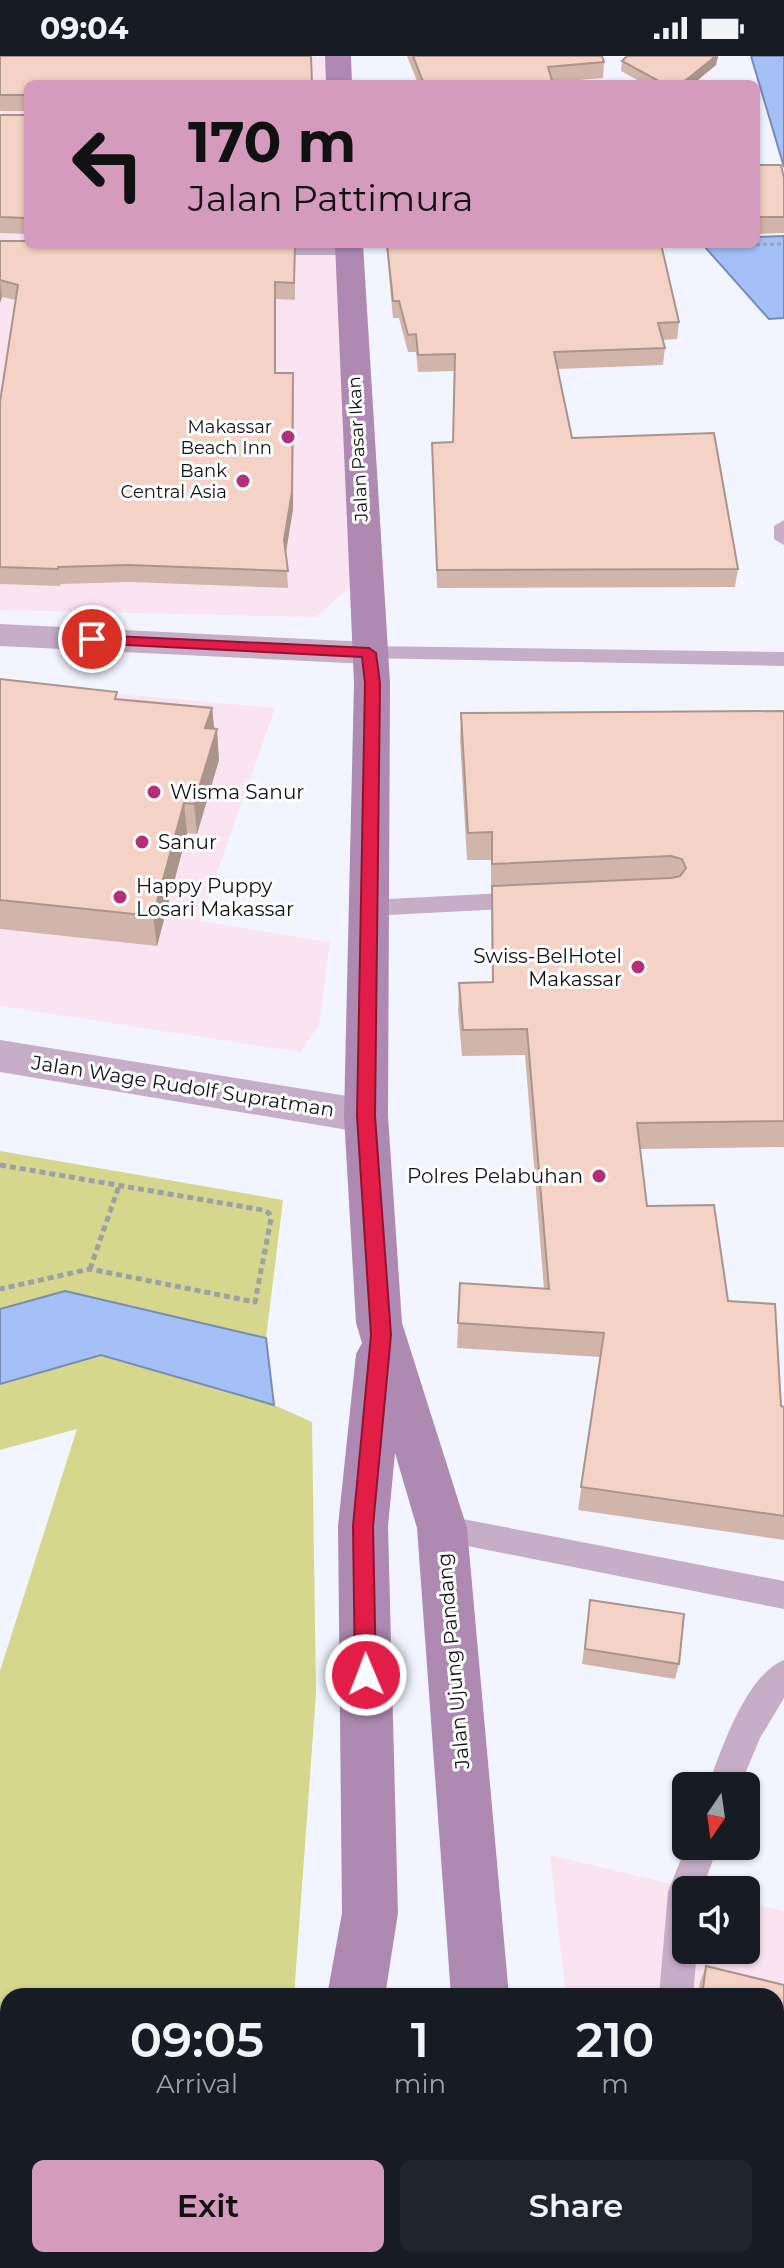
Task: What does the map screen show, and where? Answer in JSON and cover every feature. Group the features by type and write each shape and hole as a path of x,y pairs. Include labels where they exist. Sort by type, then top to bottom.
{"main road":[{"path":"338,56 339,80"},
{"name":"Jalan Pasar Ikan","path":"349,248 369,653"},
{"name":"Jalan Ujung Pandang","path":"357,1988 370,1913 363,1526 381,1335 366,1116 372,683 369,653"},
{"name":"Jalan Ujung Pandang","path":"381,1335 442,1528 479,1988"}],"street":[{"path":"0,635 369,653"},
{"name":"Jalan Wage Rudolf Supratman","path":"0,1056 366,1116"}],"lane":[{"path":"784,526 784,539"},
{"path":"369,653 784,659"},
{"path":"369,908 557,899"},
{"path":"442,1528 784,1595"},
{"path":"729,1772 742,1738 769,1691 784,1675"},
{"path":"677,1988 685,1892 697,1860"}],"path":[{"path":"760,244 784,244"},
{"path":"0,1165 269,1213 271,1219 255,1302 90,1269 0,1289"},
{"path":"90,1269 119,1186"}],"shaded area":[{"path":"5,56 324,56 326,80 24,80 24,248 337,248 351,586 316,617 0,610 0,176"},
{"path":"0,683 275,708 200,921 330,942 319,1025 300,1052 0,1006"},
{"path":"550,1855 672,1884 672,1964 760,1964 760,1905 784,1911 784,1988 565,1988"}],"green space":[{"path":"0,1151 283,1200 266,1338 65,1291 0,1309"},
{"path":"104,1348 274,1405 312,1422 316,1693 295,1988 0,1988 0,1671 77,1429 0,1450 0,1379"}],"water":[{"path":"751,56 784,56 784,167 760,80"},
{"path":"784,236 784,318 769,319 706,248 760,248 760,237"},
{"path":"65,1291 266,1338 274,1405 101,1355 0,1384 0,1309"}],"building":[{"path":"0,56 311,56 312,80 24,80 24,95 0,95"},
{"path":"413,56 602,56 604,62 548,67 552,80 422,80"},
{"path":"627,56 716,56 686,80 657,80 622,61"},
{"path":"0,115 24,115 24,218 0,217"},
{"path":"760,165 781,165 784,217 760,217"},
{"path":"0,241 24,241 24,248 295,248 294,283 275,282 275,373 293,373 292,492 284,540 288,571 128,565 58,569 0,567 0,402 18,285 0,280"},
{"path":"387,248 662,248 679,322 658,323 665,348 554,352 572,438 714,433 738,569 437,570 432,443 453,442 455,354 418,355 416,334 408,335 399,301 393,301"},
{"path":"0,679 117,692 115,699 212,708 205,728 217,729 194,804 184,803 153,916 0,900"},
{"path":"784,711 784,1121 637,1123 647,1206 714,1205 728,1301 775,1304 781,1406 784,1407 784,1516 581,1487 604,1333 458,1323 460,1283 549,1289 527,1029 463,1030 459,983 493,982 492,886 671,878 680,876 686,868 682,859 671,856 492,864 492,832 468,833 461,713"},
{"path":"590,1600 684,1614 679,1664 585,1649"},
{"path":"706,1966 784,1985 784,1988 703,1988"}],"place":[{"name":"Makassar Beach Inn","path":"288,437"},
{"name":"Bank Central Asia","path":"243,481"},
{"name":"Wisma Sanur","path":"154,792"},
{"name":"Sanur","path":"142,842"},
{"name":"Happy Puppy Losari Makassar","path":"120,897"},
{"name":"Swiss-BelHotel Makassar","path":"638,967"},
{"name":"Polres Pelabuhan","path":"599,1176"}],"route":[{"path":"92,639 369,653 372,683 366,1116 381,1335 363,1526 366,1675"}]}
